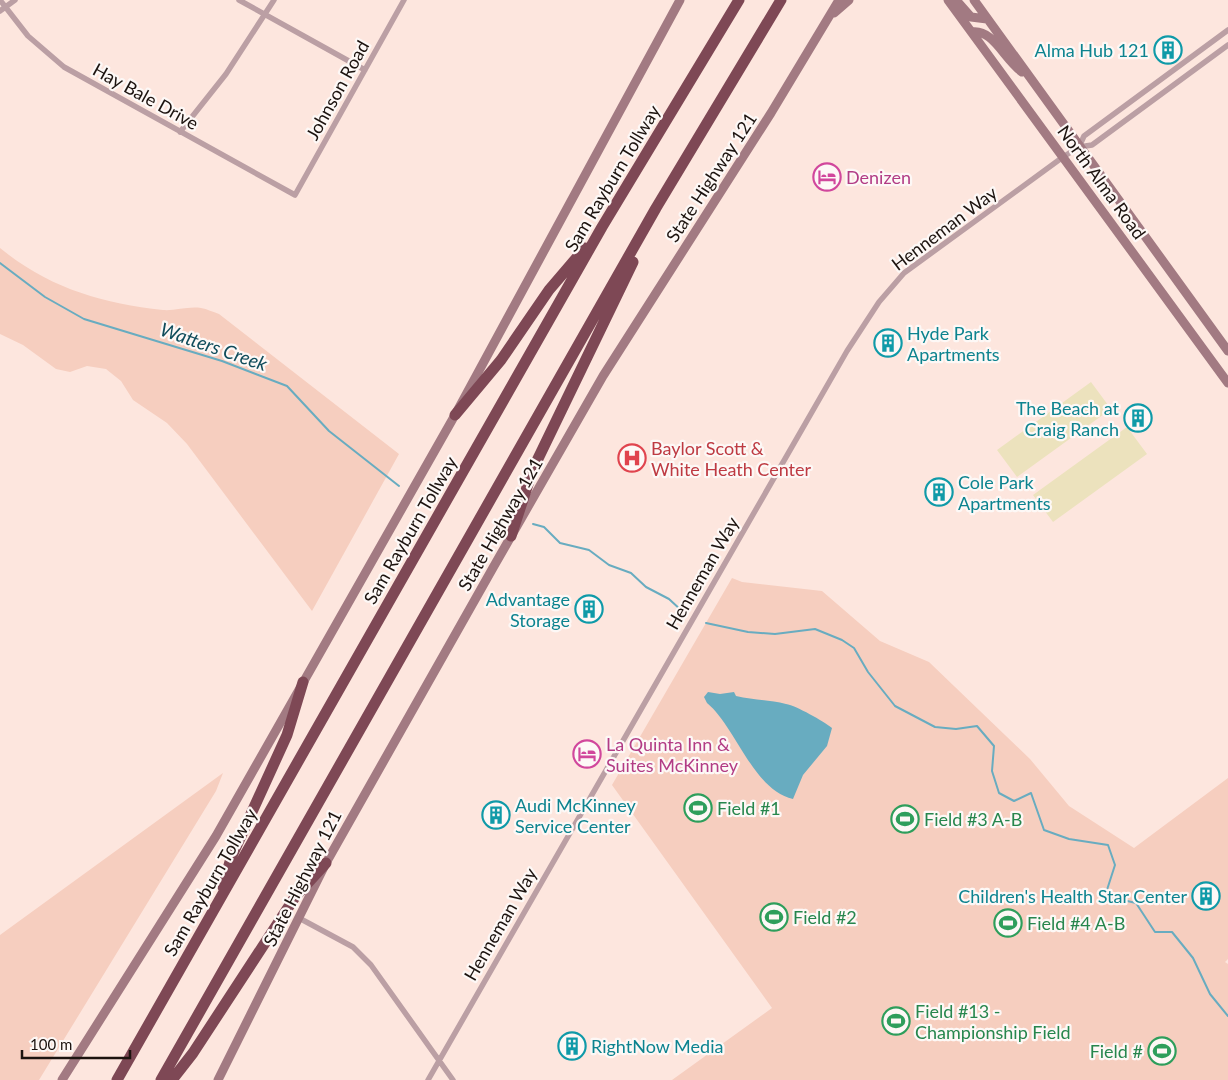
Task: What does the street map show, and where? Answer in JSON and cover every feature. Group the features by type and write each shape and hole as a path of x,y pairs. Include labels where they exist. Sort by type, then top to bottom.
{"highway":[{"name":"Sam Rayburn Tollway","path":"117,1080 602,227 738,0"},
{"path":"161,1080 656,208 781,0"},
{"path":"511,536 533,469 626,278 656,208"},
{"path":"455,415 501,360 549,290 602,227"},
{"path":"218,904 231,858 287,735 303,682"},
{"path":"172,1080 193,1053 295,897 326,864"}],"main road":[{"path":"62,1080 216,836 455,415 680,0"},
{"path":"827,19 833,0"},
{"name":"State Highway 121","path":"218,1080 326,864 603,376 771,113 839,0"},
{"path":"827,19 849,0"},
{"name":"North Alma Road","path":"948,0 1228,384"},
{"path":"956,0 971,17 987,19"},
{"name":"North Alma Road","path":"974,0 1228,351"},
{"path":"972,32 983,32 991,38 1010,63 1029,77"},
{"path":"1177,313 1192,302"}],"street":[{"name":"Hay Bale Drive","path":"0,0 3,9 33,41 64,67 295,195"},
{"path":"3,9 15,0"},
{"path":"239,0 365,70"},
{"path":"180,132 226,74 274,0"},
{"name":"Johnson Road","path":"295,195 404,0"},
{"name":"Henneman Way","path":"1079,147 1084,136 1228,30"},
{"name":"Henneman Way","path":"428,1080 832,375 879,302 904,273 1063,157 1079,147 1092,145 1228,45"},
{"path":"299,918 353,947 371,964 453,1080"}],"shaded area":[{"path":"0,248 37,274 97,298 163,310 201,308 219,314 399,454 312,611 187,444 167,423 133,400 121,381 106,369 87,366 70,372 56,369 23,345 0,334"},
{"path":"732,578 742,582 822,591 880,641 929,662 1030,759 1069,806 1134,848 1228,778 1228,959 1225,962 1228,964 1228,1080 672,1080 772,1008 612,785"},
{"path":"223,773 216,791 39,1080 0,1080 0,935"}],"sand":[{"path":"1091,382 1111,409 1017,477 997,450"},
{"path":"1127,427 1147,454 1053,522 1033,495"}],"water":[{"path":"708,692 720,694 734,692 736,696 791,705 832,728 827,746 803,775 793,799 779,793 767,784 756,771 727,727 707,703 704,697"}],"waterway":[{"name":"Watters Creek","path":"0,263 45,297 84,319 222,361 287,386 329,431 399,486"},
{"name":"Watters Creek","path":"533,524 544,527 560,543 589,550 609,565 631,573 646,587 669,599 682,611"},
{"name":"Watters Creek","path":"706,623 748,632 775,634 815,629 842,640 854,648 868,672 895,706 935,727 956,729 977,726 994,746 992,771 999,793 1014,801 1031,793 1044,830 1069,839 1108,845 1115,865 1105,896 1136,903 1155,932 1172,932 1193,958 1210,994 1228,1016"}],"place":[{"name":"Alma Hub 121","path":"1168,50"},
{"name":"Denizen","path":"827,177"},
{"name":"Hyde Park Apartments","path":"888,343"},
{"name":"The Beach at Craig Ranch","path":"1138,418"},
{"name":"Baylor Scott & White Heath Center","path":"632,458"},
{"name":"Cole Park Apartments","path":"939,492"},
{"name":"Advantage Storage","path":"589,609"},
{"name":"La Quinta Inn & Suites McKinney","path":"587,754"},
{"name":"Field #1","path":"698,808"},
{"name":"Audi McKinney Service Center","path":"496,815"},
{"name":"Field #3 A-B","path":"905,819"},
{"name":"Children's Health Star Center","path":"1206,896"},
{"name":"Field #2","path":"774,917"},
{"name":"Field #4 A-B","path":"1008,923"},
{"name":"Field #13 - Championship Field","path":"896,1021"},
{"name":"RightNow Media","path":"572,1046"},
{"name":"Field #","path":"1162,1051"}]}
